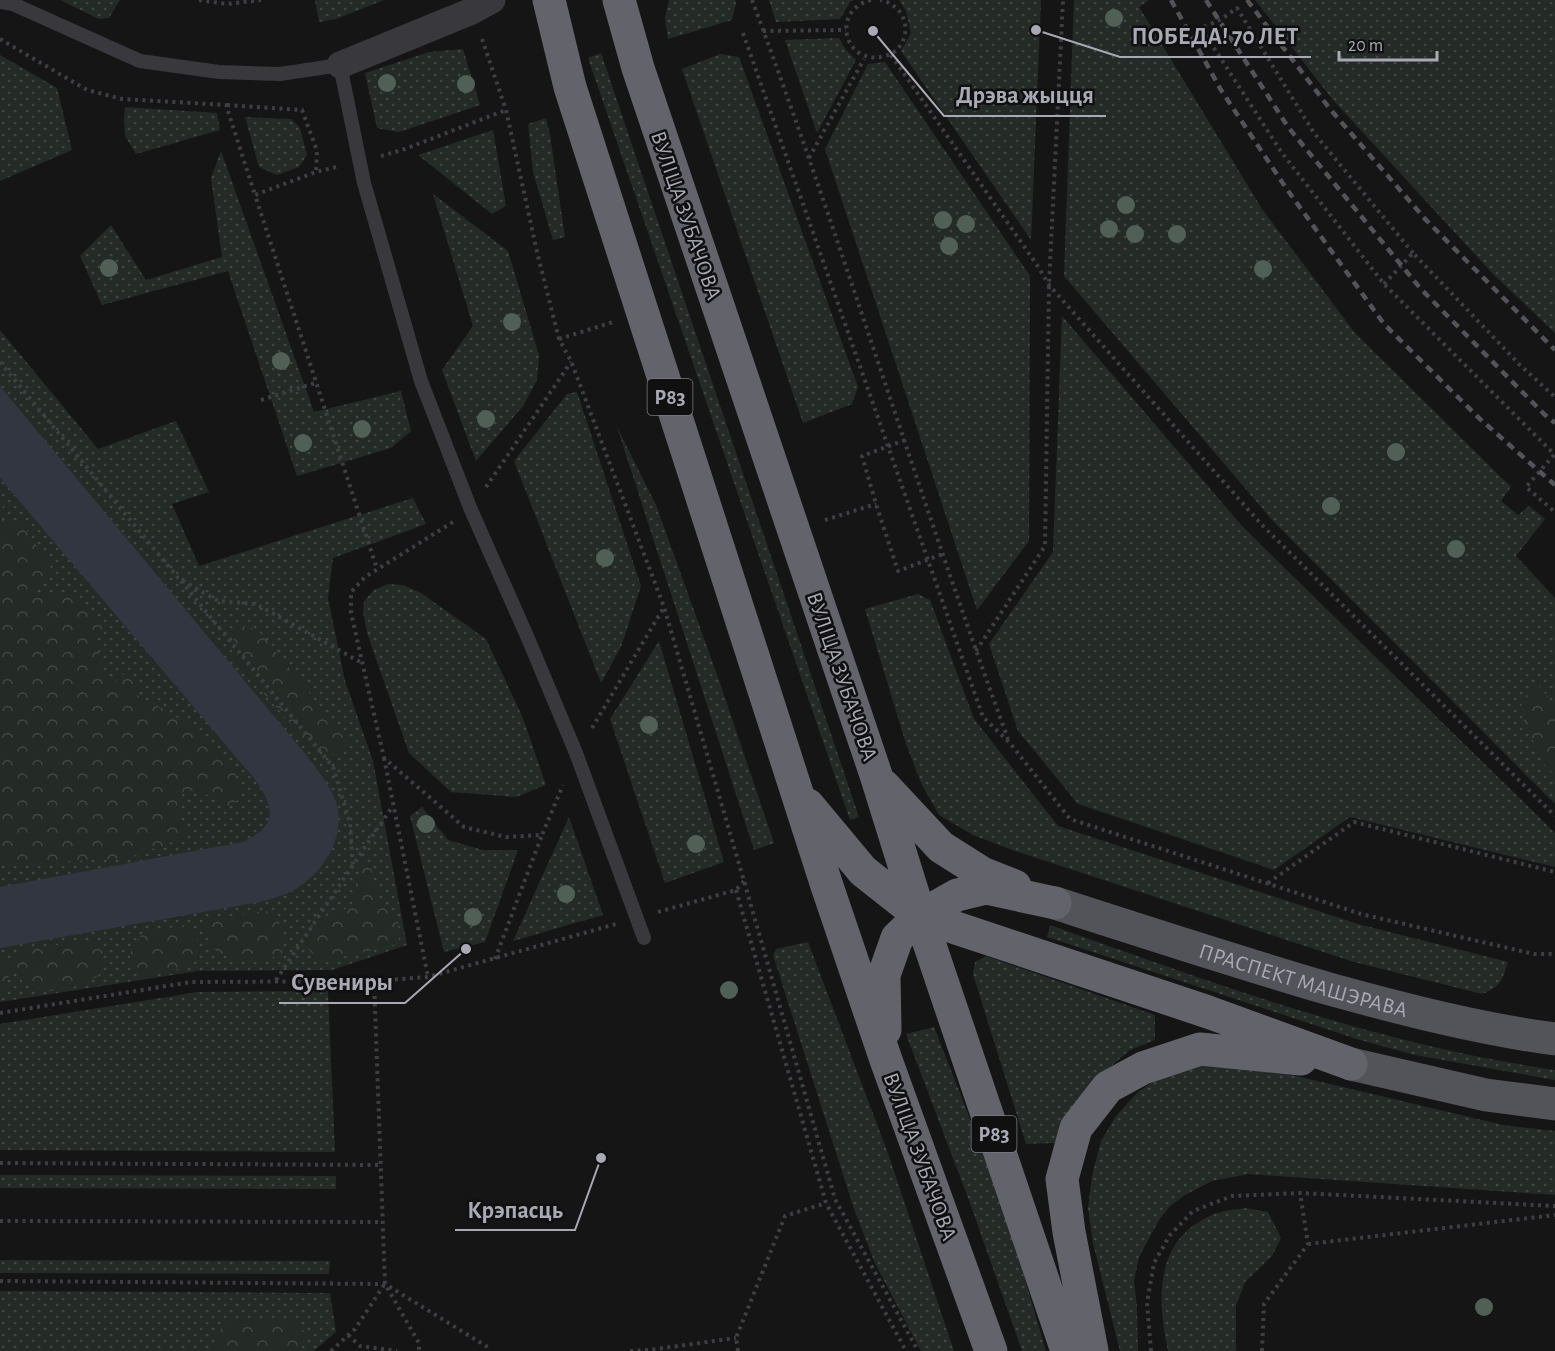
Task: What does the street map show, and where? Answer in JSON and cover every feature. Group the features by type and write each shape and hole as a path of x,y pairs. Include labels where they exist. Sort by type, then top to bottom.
{"highway":[{"name":"ВУЛІЦА ЗУБАЧОВА","path":"549,0 570,87 797,792 886,1060 991,1351"},
{"name":"ВУЛІЦА ЗУБАЧОВА","path":"619,0 638,68 1067,1351"},
{"path":"877,778 941,847 982,873 1055,903"},
{"path":"797,792 863,872 920,916 1208,1012 1351,1064"},
{"path":"886,1060 884,975 897,939 920,916 957,895 986,888 1055,903"},
{"path":"1092,1351 1069,1232 1062,1179 1076,1128 1108,1087 1143,1068 1200,1049 1351,1064"}],"main road":[{"name":"ПРАСПЕКТ МАШЭРАВА","path":"1055,903 1254,967 1405,1010 1519,1034 1555,1039"},
{"path":"1351,1064 1485,1095 1555,1104"}],"street":[{"path":"340,65 472,11 492,0"}],"lane":[{"path":"0,2 13,4 140,61 219,72 280,74 340,65 364,183 421,381 471,510 576,753 644,938"}],"path":[{"path":"199,0 227,4 261,0"},
{"path":"752,0 809,159 976,652 1009,742"},
{"path":"871,0 854,8 848,18 846,30 848,41 855,50 865,57 877,58 891,55 897,49 904,39 906,28 903,16 896,7 887,1 880,0"},
{"path":"976,652 1046,546 1049,285 1063,0"},
{"path":"1555,397 1520,365 1413,253 1314,133 1237,8 1220,20 1201,28 1282,153 1384,284 1555,455 1526,487 1555,512"},
{"path":"764,31 846,30"},
{"path":"743,33 983,717 1009,742 1070,819 1361,914 1533,954 1555,954"},
{"path":"0,39 87,90 122,99 302,110 317,151 316,172"},
{"path":"891,55 1049,285 1261,524 1555,816"},
{"path":"809,159 864,59"},
{"path":"490,63 506,110 537,252 559,339 572,361 664,607 835,1200 918,1351"},
{"path":"226,105 377,569"},
{"path":"255,195 316,172 405,149 506,110"},
{"path":"1384,284 1413,253"},
{"path":"559,339 643,312"},
{"path":"428,977 384,758 351,613 351,592 365,577 471,510 572,361"},
{"path":"0,362 333,767 350,823 353,866"},
{"path":"261,400 315,383"},
{"path":"905,440 862,456 898,571 943,554"},
{"path":"794,530 876,504"},
{"path":"178,578 218,601 256,604 362,664"},
{"path":"495,959 576,753 664,607"},
{"path":"384,758 464,827 506,837 542,835"},
{"path":"276,981 393,806"},
{"path":"1267,884 1354,822 1555,872"},
{"path":"0,1012 191,982 374,981 428,977 736,890 744,881"},
{"path":"736,890 826,1203 906,1351"},
{"path":"374,981 385,1284 419,1343 419,1351"},
{"path":"0,1163 380,1165"},
{"path":"1262,1351 1264,1304 1308,1244 1300,1194"},
{"path":"1151,1351 1147,1303 1154,1263 1170,1235 1193,1211 1232,1196 1300,1194 1555,1206"},
{"path":"738,1351 736,1338 785,1216 826,1203"},
{"path":"1308,1244 1555,1215"},
{"path":"0,1221 382,1222"},
{"path":"0,1281 385,1284 486,1346 488,1351"},
{"path":"331,1351 355,1329 385,1284"},
{"path":"348,1335 360,1346 397,1351"},
{"path":"630,1351 649,1351 736,1338"}],"green space":[{"path":"60,0 120,0 109,18 99,19"},
{"path":"315,0 384,0 336,19 319,22"},
{"path":"669,0 735,0 736,3 732,20 668,39 665,18"},
{"path":"769,0 854,0 850,2 840,19 776,22"},
{"path":"899,0 1041,0 1031,240 901,51 911,33 906,11"},
{"path":"1074,0 1149,0 1139,7 1262,209 1355,333 1511,487 1501,501 1518,515 1529,506 1545,519 1516,556 1555,598 1555,804 1273,521 1064,276"},
{"path":"1255,0 1555,0 1555,333 1493,274 1333,100"},
{"path":"839,38 856,60 817,133 785,40"},
{"path":"463,49 480,105 399,132 377,128 365,73 429,52"},
{"path":"601,53 859,817 850,820 588,58"},
{"path":"720,54 739,57 858,387 852,404 803,423 682,69"},
{"path":"0,55 57,88 72,150 0,181"},
{"path":"885,62 1030,276 1029,541 977,610 825,149 868,64"},
{"path":"125,107 217,113 220,130 136,154 125,136"},
{"path":"245,117 291,119 300,128 307,155 299,167 277,175 259,167"},
{"path":"546,118 565,237 553,240 533,172 528,124"},
{"path":"493,130 506,206 492,214 418,155"},
{"path":"221,151 314,412 401,391 411,431 391,448 297,476 228,271 102,305 80,256 111,225 146,280 222,257 211,178"},
{"path":"433,194 508,251 539,355 537,380 523,406 476,461 442,370 473,326"},
{"path":"1062,316 1243,527 1555,833 1555,867 1350,817 1274,870 1078,804 1018,731 989,644 1053,552"},
{"path":"0,330 98,449 176,421 209,492 172,504 199,566 413,498 426,524 333,558 328,598 345,681 373,761 407,945 332,970 198,971 0,1002"},
{"path":"577,392 641,586 621,647 601,683 514,461 567,394"},
{"path":"617,427 656,505 774,843 754,850"},
{"path":"0,500 3,504 2,520 23,524 53,571 29,594 54,595 67,591 103,626 97,640 101,667 115,682 122,674 142,685 138,696 169,712 200,733 235,773 242,797 225,810 211,796 185,789 177,804 187,837 127,858 0,865"},
{"path":"388,584 403,585 421,593 486,639 523,718 546,785 516,797 451,792 409,753 367,633 363,612 364,601 374,590"},
{"path":"918,594 930,600 974,719 1058,826 1358,924 1508,962 1500,982 1493,989 1482,994 1354,962 1015,851 973,835 939,815 921,783 906,744 865,609"},
{"path":"237,624 259,631 347,739 341,756 312,748 231,656"},
{"path":"659,641 724,862 665,883 610,719"},
{"path":"1538,685 1555,705 1555,774 1546,768 1523,719 1521,701"},
{"path":"422,807 448,840 483,850 518,850 485,942 444,952 410,816"},
{"path":"569,817 603,915 513,941"},
{"path":"362,866 371,867 379,903 398,916 399,944 320,962 301,941 315,920 351,907"},
{"path":"266,911 278,915 285,952 266,960 231,959 210,947 204,926 209,919"},
{"path":"185,925 198,940 194,965 147,977 134,971 130,957 133,945 144,933"},
{"path":"1050,925 1236,990 1362,1029 1490,1059 1555,1070 1555,1080 1415,1055 1360,1040 1047,937"},
{"path":"90,940 103,950 99,975 84,985 48,991 22,983 19,967 8,977 0,1001 0,957 9,968 24,950"},
{"path":"808,942 889,1156 954,1351 921,1351 874,1261 854,1209 773,955 776,949"},
{"path":"986,956 1155,1015 1155,1040 1130,1050 1089,1088 1055,1143 1026,1144 973,974 975,962"},
{"path":"328,991 335,1152 0,1150 0,1024 198,992"},
{"path":"934,1027 1001,1198 1046,1351 1022,1351 970,1203 906,1034"},
{"path":"1237,1062 1503,1125 1555,1131 1555,1195 1248,1174 1212,1181 1170,1206 1159,1220 1139,1257 1134,1281 1138,1351 1120,1351 1093,1243 1088,1208 1092,1176 1101,1141 1116,1116 1138,1092 1165,1074 1186,1067"},
{"path":"0,1175 336,1176 336,1189 0,1188"},
{"path":"1246,1208 1268,1212 1281,1238 1272,1256 1245,1282 1236,1305 1236,1351 1168,1351 1164,1331 1162,1291 1164,1272 1170,1254 1180,1238 1194,1225 1214,1214"},
{"path":"0,1260 330,1261 329,1274 0,1273"},
{"path":"0,1291 330,1293 336,1332 314,1351 0,1351"},
{"path":"294,1319 306,1334 301,1350 215,1351 216,1336 225,1322"}],"shaded area":[{"path":"0,386 312,762 329,786 338,813 336,837 320,868 312,877 293,890 260,902 0,948 0,887 243,842 262,830 270,817 270,810 257,782 0,478"}],"railway":[{"path":"1171,0 1221,90 1286,188 1384,324 1480,419 1555,485"},
{"path":"1206,0 1288,127 1420,288 1555,423"},
{"path":"1247,0 1330,109 1426,220 1555,350"}],"place":[{"name":"ПОБЕДА! 70 ЛЕТ","path":"1036,30"},
{"name":"Дрэва жыцця","path":"873,31"},
{"name":"Сувениры","path":"466,949"},
{"name":"Крэпасць","path":"601,1158"}]}
